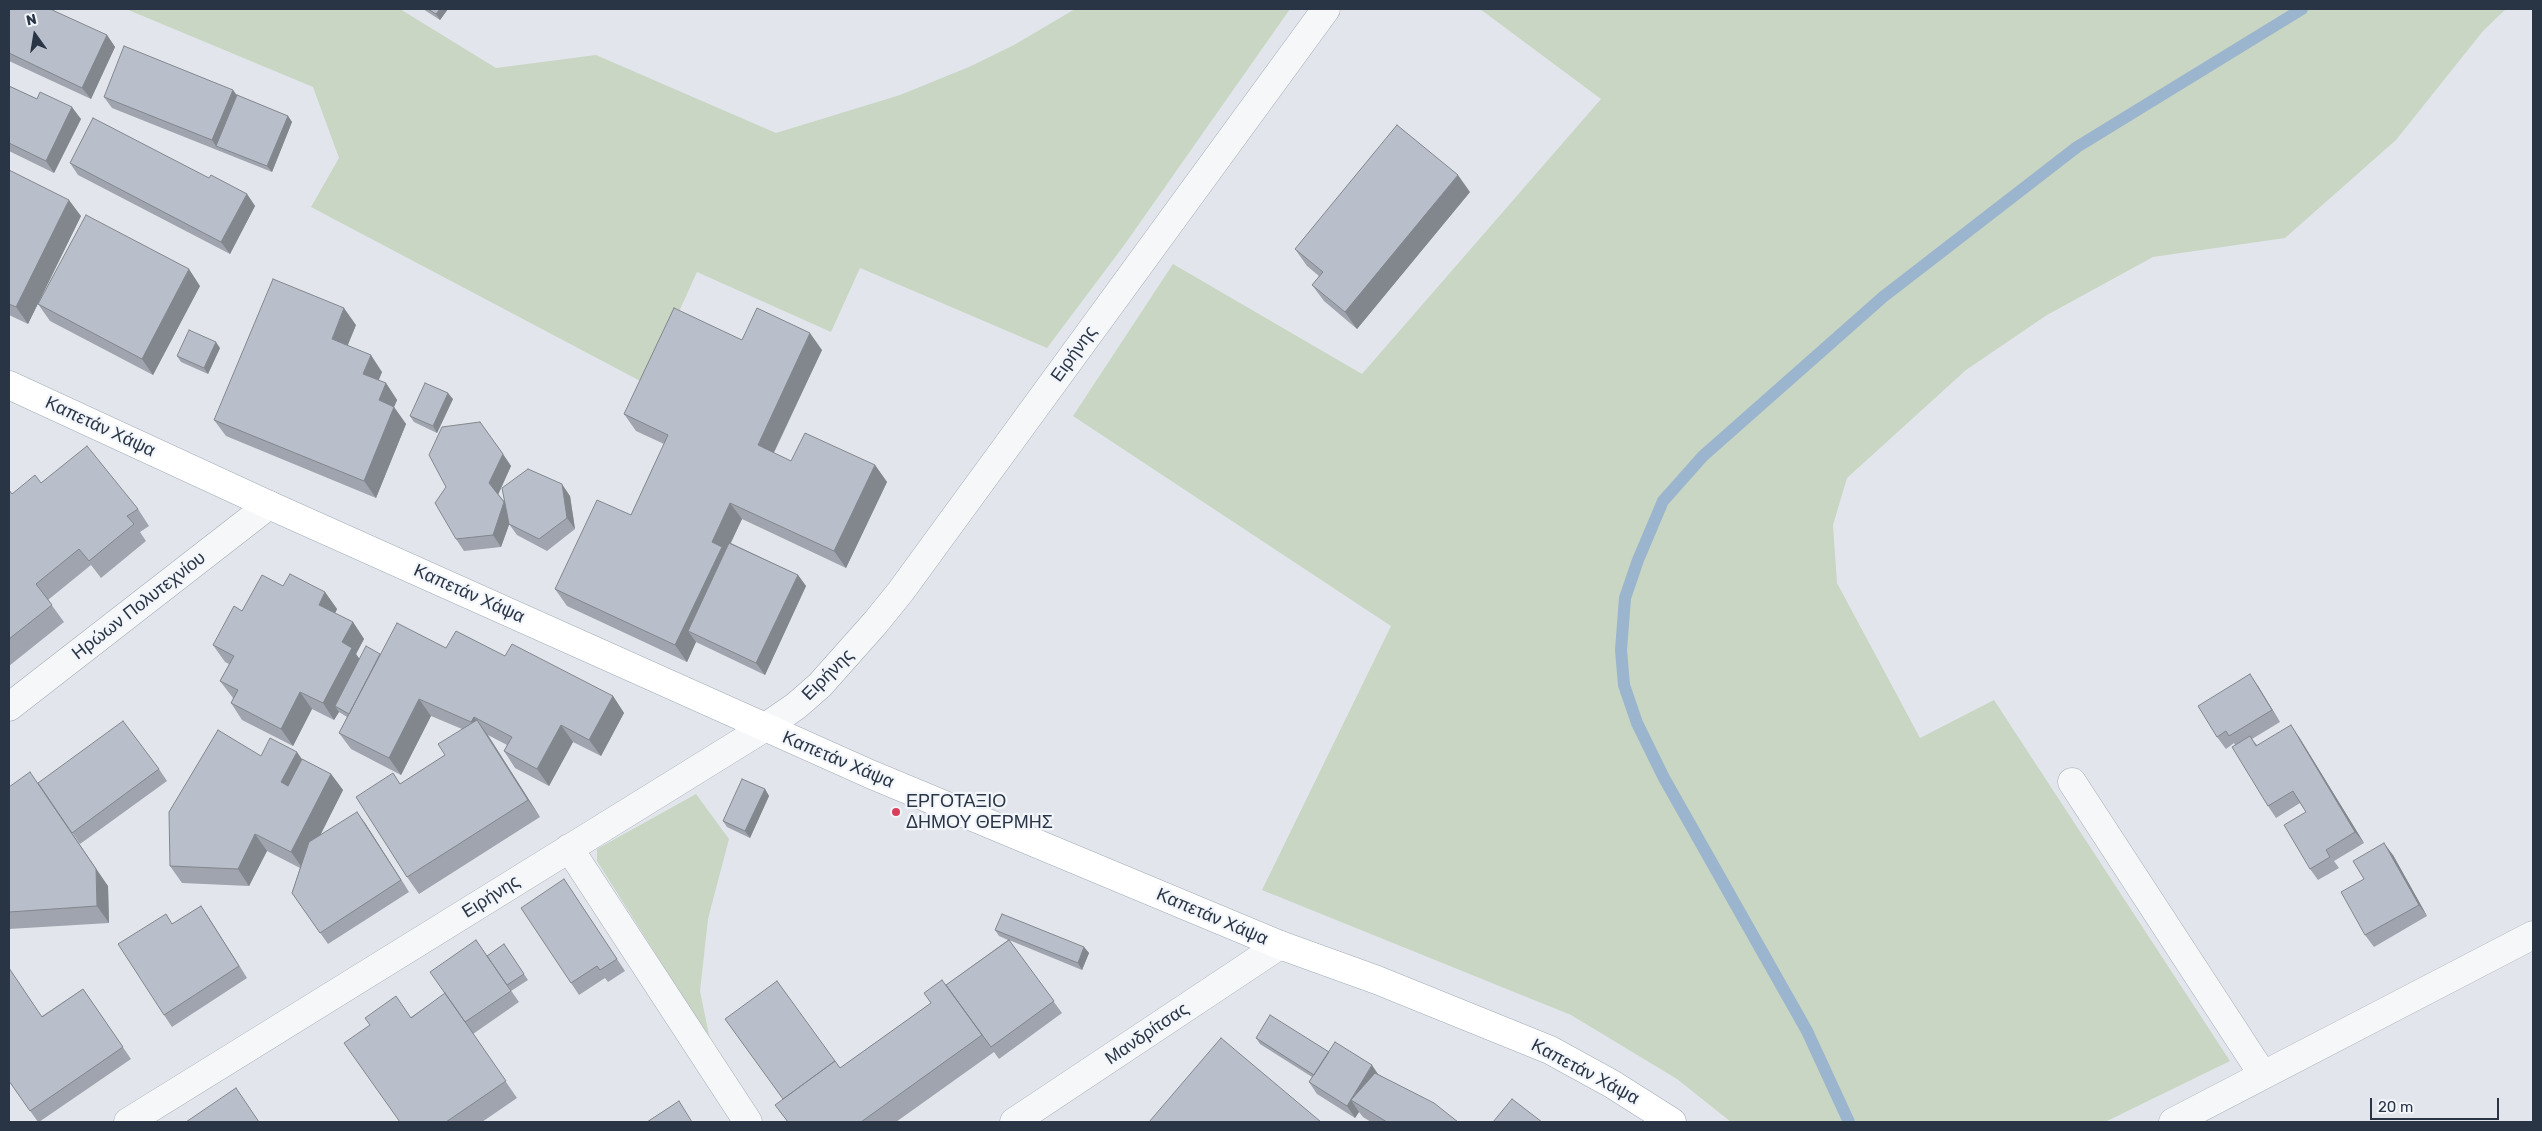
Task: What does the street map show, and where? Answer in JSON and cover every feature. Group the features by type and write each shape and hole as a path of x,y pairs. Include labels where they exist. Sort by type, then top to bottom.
{"main road":[{"name":"Καπετάν Χάψα","path":"9,385 268,505 764,728 1280,945 1377,980 1550,1050 1612,1084 1672,1122"}],"street":[{"name":"Ειρήνης","path":"128,1122 764,728 796,706 820,685 901,591 1326,9"},
{"name":"Ηρώων Πολυτεχνίου","path":"9,707 268,505"},
{"path":"2072,782 2263,1076"},
{"path":"569,848 748,1122"},
{"path":"2173,1122 2533,935"},
{"name":"Μανδρίτσας","path":"1014,1122 1280,945"}],"green space":[{"path":"126,9 400,9 496,68 596,55 776,133 900,95 969,67 1014,45 1075,9 1290,9 1125,244 1047,348 860,268 831,332 697,272 646,384 311,207 339,158 313,87"},
{"path":"1480,9 2506,9 2483,31 2396,140 2285,238 2153,257 2047,315 1966,370 1847,478 1833,525 1837,583 1920,738 1994,700 2230,1061 2105,1122 1731,1122 1677,1079 1571,1015 1262,890 1391,626 1073,416 1173,264 1362,374 1601,99"},
{"path":"696,794 729,839 708,919 700,991 710,1040 597,861 597,849"}],"building":[{"path":"9,9 50,9 107,35 82,88 9,53"},
{"path":"428,9 440,9 436,14"},
{"path":"124,46 233,90 212,140 104,97"},
{"path":"9,86 37,99 40,92 72,107 46,161 9,143"},
{"path":"237,95 288,116 267,166 216,146"},
{"path":"93,118 209,178 211,175 247,194 221,242 70,163"},
{"path":"1397,125 1458,175 1345,312 1312,285 1323,272 1295,249"},
{"path":"9,170 69,200 16,307 9,304"},
{"path":"86,215 189,269 142,359 38,304"},
{"path":"273,279 344,308 332,339 371,355 363,374 386,383 379,400 394,407 364,481 214,420"},
{"path":"674,308 742,340 757,308 810,333 758,445 791,461 805,433 875,465 834,551 730,503 712,542 722,547 675,645 555,589 597,500 631,515 668,435 624,414"},
{"path":"189,330 216,342 204,368 177,356"},
{"path":"425,383 448,393 433,426 410,416"},
{"path":"480,422 503,454 489,483 504,502 493,535 456,539 435,503 446,487 429,455 442,427"},
{"path":"87,446 138,509 127,516 134,524 89,561 79,549 36,584 52,605 9,639 9,490 12,494 35,475 41,483"},
{"path":"528,469 562,484 567,518 539,539 509,524 502,488"},
{"path":"729,543 798,575 756,663 688,631"},
{"path":"290,574 325,592 319,605 353,622 342,642 352,648 323,703 300,692 281,729 231,703 238,690 220,681 234,656 213,645 234,606 242,611 262,575 283,586"},
{"path":"397,623 446,648 456,631 505,656 512,644 613,696 589,740 561,725 537,769 504,751 512,737 474,717 471,722 419,699 389,758 339,733"},
{"path":"366,646 380,654 349,714 335,706"},
{"path":"2250,674 2272,710 2229,736 2226,731 2217,737 2198,706"},
{"path":"477,720 528,800 407,877 356,797 393,773 400,784 445,755 438,744"},
{"path":"123,721 159,769 72,833 38,783"},
{"path":"2291,725 2355,832 2326,850 2330,857 2310,869 2284,825 2306,812 2293,791 2268,806 2232,747 2250,736 2256,746"},
{"path":"218,730 261,756 270,738 297,752 281,782 288,786 302,759 331,774 291,852 255,834 238,869 170,866 169,812"},
{"path":"30,772 96,869 97,906 9,912 9,787"},
{"path":"742,779 765,789 745,831 723,821"},
{"path":"357,812 401,880 320,933 292,893 309,842"},
{"path":"2384,843 2419,905 2365,935 2341,892 2364,879 2353,861"},
{"path":"564,879 617,959 600,970 597,966 571,983 521,908"},
{"path":"201,906 239,966 164,1015 118,944 166,914 172,924"},
{"path":"1002,914 1084,947 1078,963 995,930"},
{"path":"476,940 511,991 465,1022 430,972"},
{"path":"1009,940 1054,1001 991,1047 946,985"},
{"path":"504,944 524,974 507,985 487,956"},
{"path":"9,968 42,1017 83,989 123,1047 30,1111 9,1081"},
{"path":"942,980 982,1035 861,1122 788,1122 775,1105 835,1061 840,1068 931,1003 924,993"},
{"path":"777,981 835,1061 783,1099 725,1019"},
{"path":"445,993 506,1081 446,1122 400,1122 344,1043 370,1025 365,1018 396,996 411,1018"},
{"path":"1270,1015 1329,1052 1314,1075 1256,1038"},
{"path":"1221,1038 1321,1122 1149,1122"},
{"path":"1335,1042 1372,1065 1347,1106 1309,1082"},
{"path":"1375,1073 1434,1103 1458,1122 1387,1122 1351,1100"},
{"path":"236,1088 259,1122 186,1122"},
{"path":"1512,1099 1542,1122 1493,1122"},
{"path":"679,1101 692,1122 647,1122"}],"waterway":[{"path":"1849,1122 1807,1031 1664,778 1637,723 1624,685 1621,650 1625,598 1638,560 1663,501 1703,456 1883,297 2077,147 2302,9"}],"place":[{"name":"ΕΡΓΟΤΑΞΙΟ ΔΗΜΟΥ ΘΕΡΜΗΣ","path":"896,812"}]}
